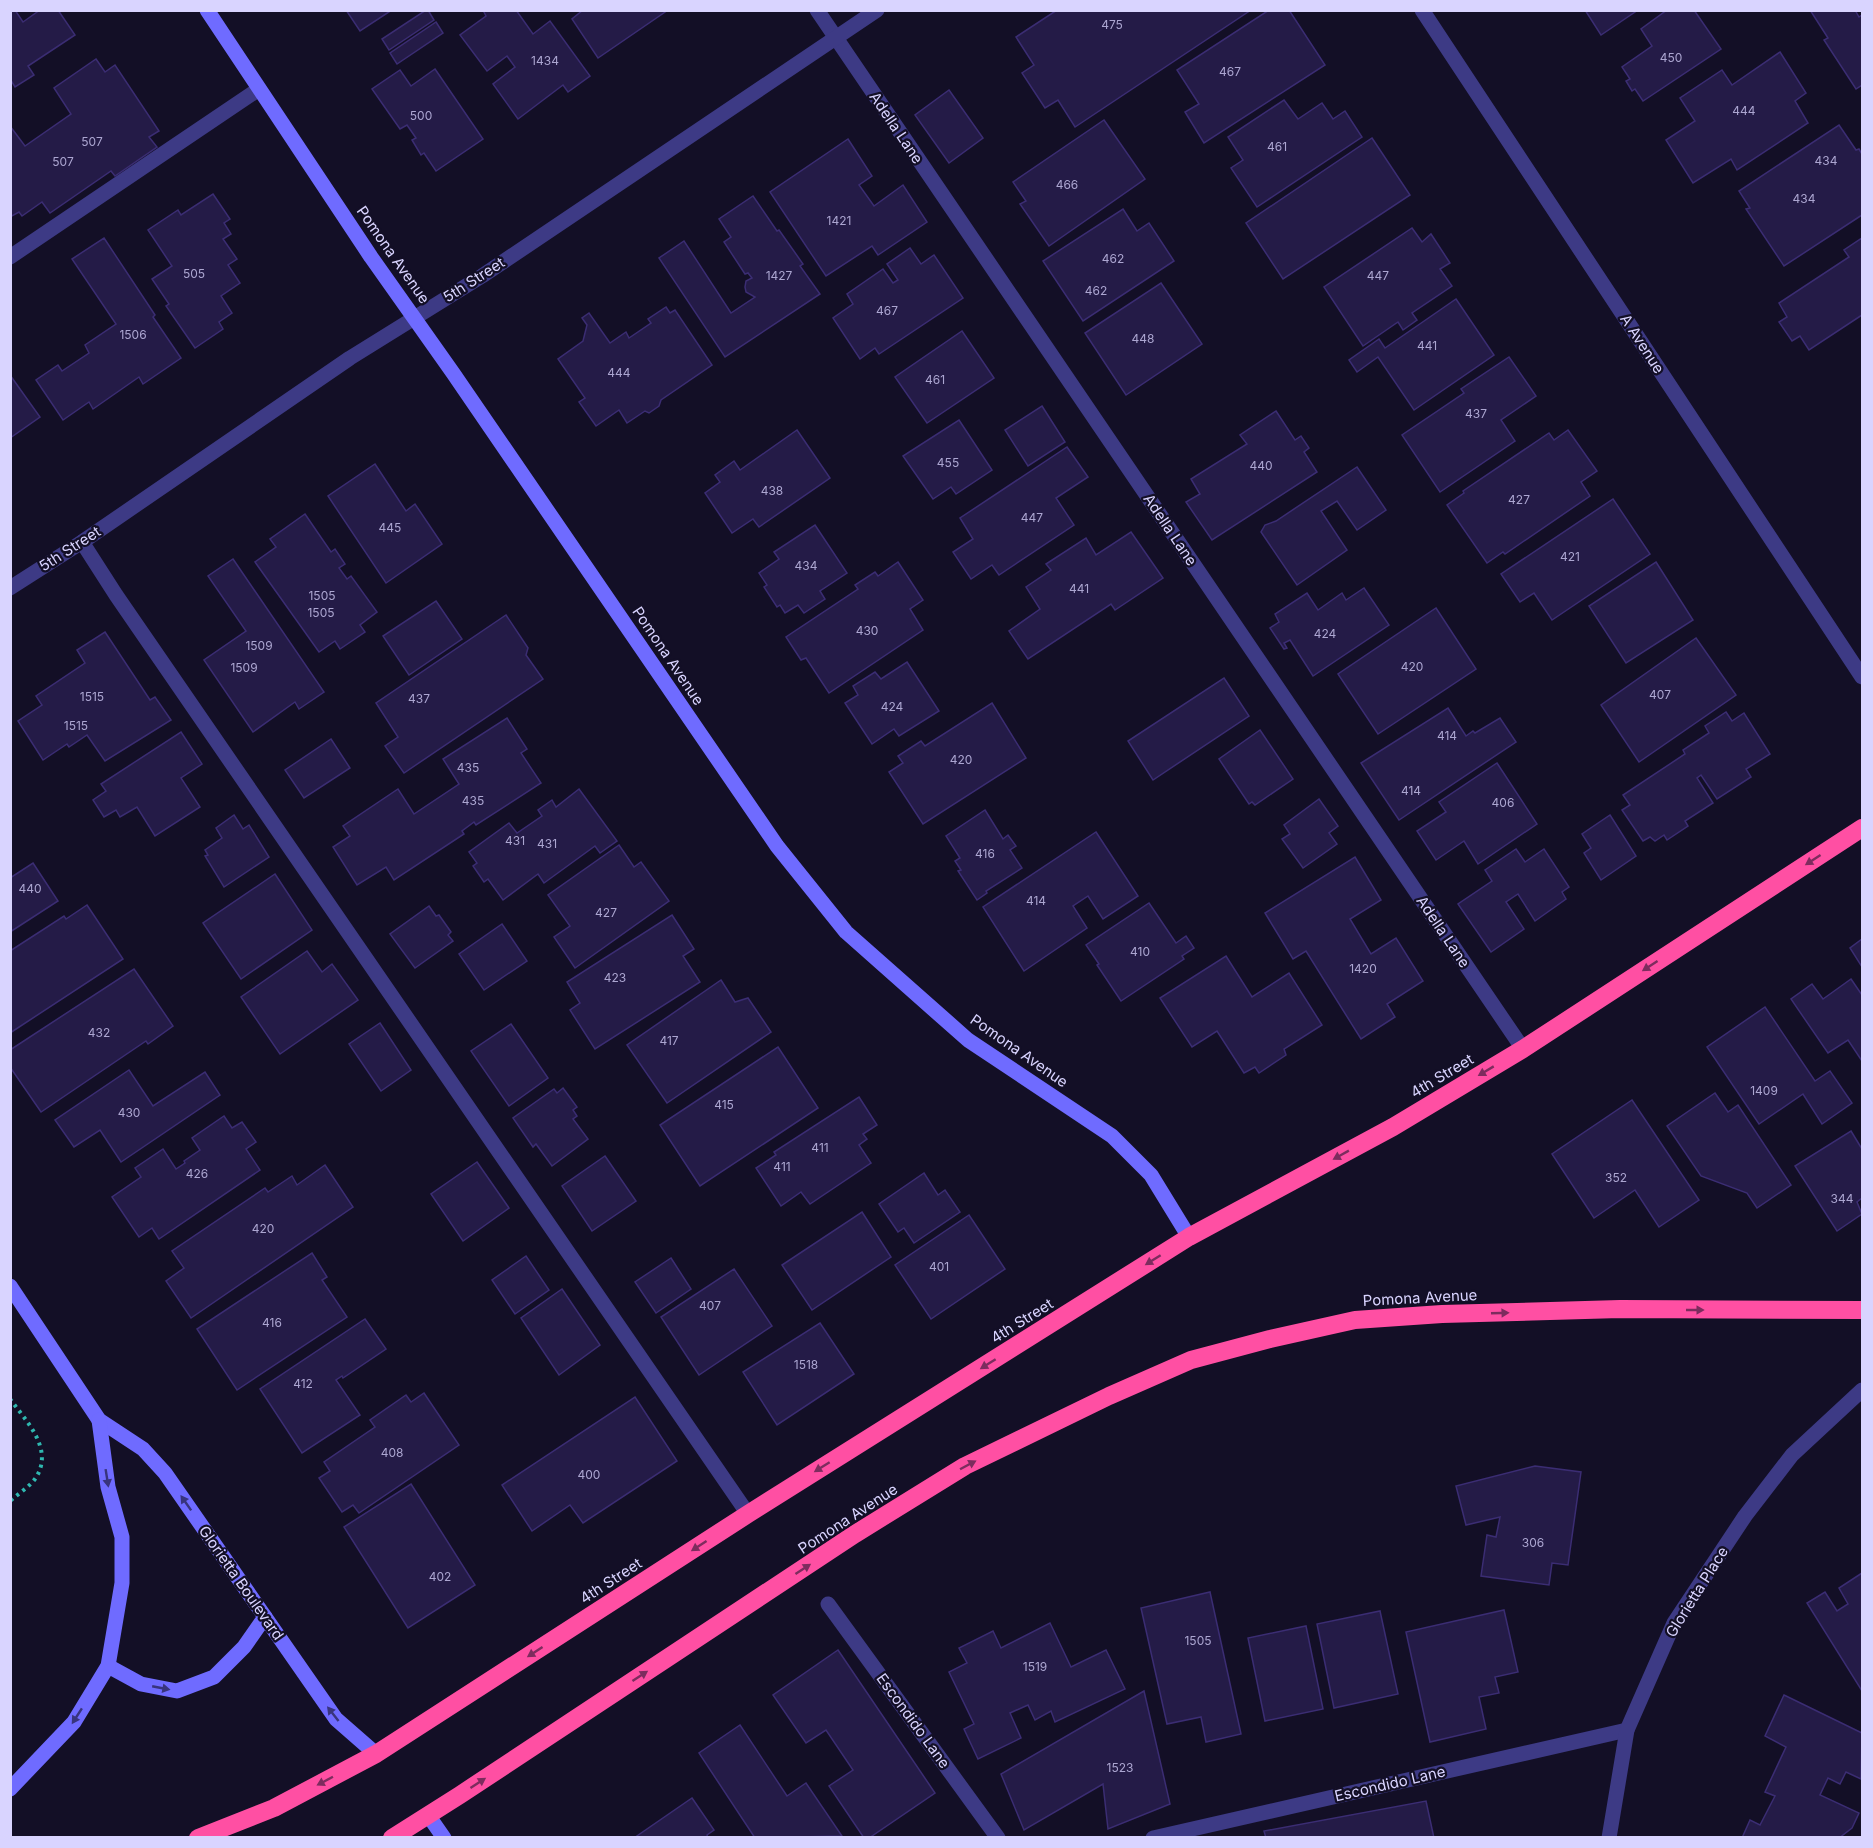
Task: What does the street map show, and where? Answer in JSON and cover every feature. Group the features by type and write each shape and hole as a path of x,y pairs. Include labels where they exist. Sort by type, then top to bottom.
{"highway":[{"name":"4th Street","path":"198,1838 274,1808 376,1754 748,1514 1189,1237 1393,1127 1523,1049 1863,828"},
{"name":"Pomona Avenue","path":"428,1815 855,1534 965,1466 1109,1396 1191,1360 1355,1320 1442,1314 1620,1309 1863,1310"},
{"path":"392,1838 428,1815"}],"street":[{"name":"Pomona Avenue","path":"207,10 371,257 777,846 846,932 968,1040 1112,1136 1152,1175 1189,1237"},
{"name":"Adella Lane","path":"817,10 1523,1049"},
{"name":"5th Street","path":"10,588 82,542 356,354 482,276 877,10"},
{"name":"A Avenue","path":"1422,10 1863,677"},
{"path":"10,256 259,89"},
{"path":"82,542 116,595 748,1514"},
{"name":"Glorietta Boulevard","path":"10,1286 99,1420 143,1449 165,1473 336,1719 376,1754"},
{"name":"Glorietta Place","path":"1609,1838 1627,1730 1674,1623 1745,1516 1792,1455 1863,1390"},
{"name":"Glorietta Boulevard","path":"10,1789 74,1722 108,1666 122,1583 122,1537 108,1487 99,1420"},
{"name":"Escondido Lane","path":"828,1604 998,1838"},
{"path":"108,1666 141,1683 177,1691 214,1677 244,1647 265,1617"},
{"name":"Escondido Lane","path":"1153,1838 1627,1730"},
{"path":"428,1815 444,1838"}],"path":[{"path":"10,1399 40,1441 43,1462 35,1479 10,1501"}],"building":[{"path":"10,10 15,10 23,22 40,10 58,10 75,35 28,66 34,75 15,87 12,82 10,83"},
{"path":"346,10 392,10 360,31"},
{"path":"426,10 434,20 389,50 382,39"},
{"path":"483,10 516,10 533,34 550,21 590,76 568,92 563,85 518,119 493,84 515,67 507,56 487,71 460,35 486,16"},
{"path":"583,10 668,10 598,58 572,19"},
{"path":"1057,10 1251,10 1075,127 1058,100 1045,108 1022,73 1034,65 1016,37"},
{"path":"1269,10 1289,10 1325,65 1204,143 1185,112 1199,104 1177,70"},
{"path":"1585,10 1638,10 1601,35"},
{"path":"1667,10 1694,10 1721,49 1643,101 1635,89 1632,91 1626,81 1630,79 1622,67 1652,46 1641,29"},
{"path":"1810,10 1855,10 1859,17 1862,15 1862,85 1856,89 1824,40 1828,38"},
{"path":"436,22 443,33 397,64 390,53"},
{"path":"1780,52 1806,93 1795,101 1808,123 1737,170 1731,159 1693,183 1666,140 1695,121 1680,98 1722,70 1732,85"},
{"path":"96,59 105,72 115,65 159,131 149,137 157,147 115,176 111,171 50,213 42,202 22,216 19,212 10,217 10,126 25,146 71,114 54,88"},
{"path":"435,69 483,139 436,171 424,153 421,155 412,140 416,138 407,125 400,129 372,89 400,70 411,86"},
{"path":"949,90 983,138 949,163 915,115"},
{"path":"1284,100 1298,119 1322,103 1333,119 1345,111 1362,137 1257,207 1231,168 1243,160 1228,137"},
{"path":"1104,120 1145,179 1049,246 1020,204 1026,201 1013,182"},
{"path":"1839,125 1856,150 1859,149 1862,154 1862,215 1784,266 1746,209 1750,208 1739,191"},
{"path":"1372,138 1410,195 1283,279 1246,223"},
{"path":"848,139 872,176 859,185 874,206 903,185 927,222 878,255 872,246 826,276 770,192"},
{"path":"213,194 230,219 224,223 231,234 223,239 237,259 228,265 240,283 221,296 232,313 219,322 223,329 195,348 166,306 169,304 152,279 172,266 148,230 178,210 181,215"},
{"path":"753,196 803,264 800,266 820,294 725,357 659,258 684,241 731,313 755,297 746,292 746,281 752,278 748,273 745,274 724,242 731,237 719,219"},
{"path":"1123,209 1137,231 1149,223 1174,261 1083,321 1043,261"},
{"path":"1412,228 1422,242 1431,234 1450,263 1440,269 1452,286 1412,313 1417,320 1403,330 1398,322 1363,346 1324,287"},
{"path":"104,238 181,358 143,384 139,377 93,409 89,402 63,420 36,380 58,365 62,371 89,353 85,345 116,324 72,259"},
{"path":"1862,238 1862,315 1809,350 1800,336 1792,341 1779,322 1787,317 1779,303 1849,257 1844,250"},
{"path":"910,248 921,264 934,255 963,298 879,354 875,348 860,359 833,318 853,304 847,294 883,269 893,283 898,280 887,264"},
{"path":"1161,283 1202,344 1126,395 1085,333"},
{"path":"1456,299 1494,355 1414,410 1378,357 1357,372 1349,360 1379,339 1385,348"},
{"path":"666,307 670,313 675,310 712,365 661,400 659,406 649,413 645,411 627,423 619,410 596,426 579,402 585,398 558,359 583,341 587,325 582,318 589,313 610,343 626,332 629,338 651,323 648,319"},
{"path":"962,331 994,378 927,423 895,377"},
{"path":"1509,357 1536,396 1501,420 1515,441 1440,492 1402,435 1464,393 1461,389"},
{"path":"10,375 40,417 10,438"},
{"path":"1042,406 1065,442 1028,466 1005,430"},
{"path":"1276,411 1295,440 1301,436 1309,448 1304,452 1317,472 1212,540 1186,502 1200,494 1191,479 1247,444 1240,435"},
{"path":"959,420 992,470 956,494 951,487 933,499 903,456"},
{"path":"797,430 830,478 759,527 753,519 732,533 705,493 720,482 715,475 734,461 740,470"},
{"path":"1568,430 1597,471 1581,482 1590,496 1505,554 1503,552 1487,563 1447,505 1464,493 1463,491 1549,433 1554,440"},
{"path":"1067,447 1088,477 1056,498 1074,525 999,575 992,565 971,579 953,552 973,539 960,518"},
{"path":"375,464 406,511 415,504 442,544 386,583 328,496"},
{"path":"1357,467 1386,510 1357,530 1337,501 1321,511 1347,550 1297,585 1261,532 1265,525 1276,521"},
{"path":"1613,499 1650,554 1552,620 1534,593 1520,602 1501,574"},
{"path":"305,514 331,552 335,549 345,564 339,568 347,579 351,576 377,612 360,625 365,632 340,649 335,641 319,652 255,562 276,547 270,539"},
{"path":"815,525 847,573 820,591 825,599 804,613 798,605 785,613 780,605 777,607 764,587 767,585 759,573 779,559 774,552"},
{"path":"1131,532 1163,578 1115,610 1111,604 1028,659 1009,631 1040,609 1026,587 1051,570 1046,564 1086,538 1096,555"},
{"path":"233,559 324,692 299,709 295,702 253,732 204,660 246,631 208,576"},
{"path":"898,562 923,600 910,609 923,630 829,693 806,658 801,660 786,637 858,589 855,585 875,572 878,576"},
{"path":"1656,562 1693,620 1626,663 1589,606"},
{"path":"1364,588 1389,625 1313,676 1290,640 1284,643 1287,648 1284,649 1270,628 1279,622 1275,614 1307,593 1318,610 1342,593 1346,600"},
{"path":"436,601 462,639 409,675 383,636"},
{"path":"1436,608 1476,669 1378,734 1338,674"},
{"path":"506,615 528,648 526,655 543,679 404,773 385,746 398,737 376,703"},
{"path":"105,632 150,700 155,697 171,720 105,761 87,735 69,747 67,744 43,760 18,721 42,705 36,696 85,663 77,650"},
{"path":"1696,638 1736,695 1639,762 1601,705"},
{"path":"907,662 939,711 899,736 894,729 872,744 845,703 858,695 853,686 875,672 881,679"},
{"path":"1224,678 1249,716 1153,780 1128,741"},
{"path":"992,703 1026,758 923,824 889,772 903,763 898,756 921,741 925,746"},
{"path":"1448,708 1466,736 1500,718 1516,742 1399,820 1361,763"},
{"path":"1726,712 1732,721 1744,713 1770,754 1746,769 1751,777 1717,799 1701,775 1697,778 1713,803 1685,821 1688,826 1667,840 1664,835 1655,841 1650,837 1643,841 1622,810 1630,805 1623,795 1685,754 1683,750 1709,733 1705,726"},
{"path":"507,718 527,749 521,753 541,783 476,825 474,822 462,831 464,834 394,880 386,867 357,885 333,847 350,836 343,826 398,789 414,814 459,784 443,759"},
{"path":"1260,730 1293,779 1255,805 1252,802 1249,804 1219,759"},
{"path":"181,732 202,764 181,778 200,807 155,836 137,807 120,817 116,810 104,817 93,800 106,791 101,784"},
{"path":"331,739 350,768 304,798 285,770"},
{"path":"1497,763 1537,824 1478,864 1464,841 1436,860 1417,831 1446,812 1439,802"},
{"path":"579,789 617,841 600,853 595,846 544,883 538,874 503,900 488,879 484,882 473,866 477,863 469,852 509,823 517,833 542,816 538,810 552,800 556,807"},
{"path":"1319,799 1338,826 1329,833 1337,844 1303,868 1282,839 1290,834 1284,825"},
{"path":"985,810 1003,839 1008,835 1016,846 1010,850 1022,868 986,891 987,893 977,900 958,871 961,870 955,861 960,858 946,836"},
{"path":"234,815 243,829 249,825 269,857 224,887 205,856 208,855 205,850 222,838 216,828"},
{"path":"1610,815 1636,856 1601,880 1584,853 1591,848 1582,834"},
{"path":"1096,832 1138,896 1103,919 1088,896 1073,906 1087,928 1024,971 983,907"},
{"path":"619,845 634,867 641,862 669,901 575,968 554,937 570,926 548,895"},
{"path":"1516,849 1525,862 1544,849 1569,887 1562,892 1566,899 1535,921 1518,894 1506,902 1524,929 1491,952 1458,904 1492,881 1485,870"},
{"path":"1355,857 1381,900 1350,919 1371,954 1396,938 1423,981 1387,1004 1395,1017 1361,1039 1306,951 1293,959 1265,913"},
{"path":"33,863 58,901 10,932 10,878"},
{"path":"275,874 312,930 241,979 203,923"},
{"path":"1149,903 1176,943 1186,936 1194,948 1182,956 1184,959 1121,1001 1086,945"},
{"path":"87,905 123,959 10,1033 10,951 64,916 66,919"},
{"path":"429,906 436,916 439,915 451,932 448,935 453,941 415,968 390,934"},
{"path":"672,915 694,949 683,956 700,982 595,1049 570,1010 580,1003 567,982"},
{"path":"502,924 527,961 484,990 459,954"},
{"path":"1862,939 1862,967 1850,948"},
{"path":"307,951 322,972 332,964 358,1000 280,1054 241,997"},
{"path":"1226,956 1252,997 1289,973 1322,1025 1284,1049 1286,1055 1259,1073 1255,1067 1244,1073 1217,1031 1192,1047 1160,998"},
{"path":"134,969 173,1026 148,1044 146,1041 41,1112 10,1067 10,1050"},
{"path":"1851,979 1862,995 1862,1061 1848,1040 1828,1053 1791,999 1812,984 1823,999"},
{"path":"721,980 735,1002 748,998 771,1032 667,1103 627,1045"},
{"path":"1765,1007 1815,1081 1830,1071 1852,1103 1822,1124 1803,1094 1759,1124 1707,1047"},
{"path":"380,1023 411,1070 381,1091 349,1044"},
{"path":"511,1024 548,1078 509,1106 471,1051"},
{"path":"778,1047 818,1108 700,1186 660,1125"},
{"path":"129,1070 153,1106 205,1072 220,1095 121,1162 100,1130 74,1147 55,1120"},
{"path":"563,1088 577,1107 573,1110 577,1116 573,1119 588,1139 552,1166 536,1144 533,1147 513,1118 554,1089 557,1093"},
{"path":"1715,1093 1728,1112 1738,1105 1791,1185 1757,1208 1747,1193 1701,1176 1667,1126"},
{"path":"859,1097 877,1125 863,1134 867,1139 859,1145 871,1163 810,1204 801,1192 781,1206 756,1168 776,1155 774,1152"},
{"path":"1632,1100 1699,1200 1659,1227 1635,1190 1594,1218 1552,1154"},
{"path":"224,1116 232,1128 242,1122 256,1142 246,1149 260,1170 159,1239 152,1228 139,1237 112,1197 141,1177 135,1168 163,1149 176,1169 185,1163 184,1161 200,1150 192,1138"},
{"path":"1851,1131 1862,1149 1862,1198 1857,1202 1862,1214 1837,1231 1795,1166"},
{"path":"605,1156 636,1201 592,1231 562,1186"},
{"path":"477,1162 509,1208 463,1241 431,1194"},
{"path":"325,1165 353,1207 191,1318 166,1281 184,1268 172,1251 265,1188 268,1192 292,1176 297,1185"},
{"path":"924,1173 938,1195 945,1190 960,1212 914,1243 904,1228 898,1232 879,1204"},
{"path":"862,1212 891,1257 812,1310 782,1265"},
{"path":"969,1215 1005,1269 931,1319 895,1265"},
{"path":"312,1253 327,1277 322,1280 347,1317 237,1390 197,1329"},
{"path":"526,1256 549,1290 515,1314 492,1280"},
{"path":"671,1258 691,1289 656,1313 635,1282"},
{"path":"734,1269 772,1326 699,1375 661,1317"},
{"path":"562,1289 600,1345 559,1375 521,1318"},
{"path":"365,1319 386,1349 343,1378 342,1376 336,1380 360,1415 302,1453 260,1389"},
{"path":"820,1323 854,1374 777,1425 743,1372"},
{"path":"424,1393 459,1445 359,1513 353,1505 342,1512 319,1478 330,1471 324,1462 375,1427 370,1420 406,1395 411,1402"},
{"path":"635,1397 677,1461 583,1523 570,1505 532,1531 502,1485"},
{"path":"1535,1466 1581,1472 1568,1565 1552,1563 1549,1585 1481,1576 1487,1535 1496,1537 1500,1517 1466,1525 1456,1486"},
{"path":"411,1484 475,1585 408,1628 344,1527"},
{"path":"1862,1573 1862,1691 1807,1603 1825,1592 1837,1611 1848,1604 1839,1588"},
{"path":"1210,1592 1241,1734 1206,1742 1201,1717 1167,1724 1141,1608"},
{"path":"1504,1610 1518,1672 1495,1677 1499,1693 1479,1697 1486,1729 1430,1742 1406,1632"},
{"path":"1380,1611 1398,1694 1334,1708 1317,1624"},
{"path":"1050,1623 1071,1667 1106,1650 1125,1689 1055,1722 1051,1711 1035,1720 1028,1705 1010,1713 1021,1738 978,1759 964,1729 974,1724 949,1672 967,1663 959,1648 993,1631 1001,1648"},
{"path":"1306,1626 1323,1709 1265,1721 1248,1638"},
{"path":"838,1650 935,1793 869,1838 864,1838 829,1786 853,1770 826,1730 806,1743 773,1695"},
{"path":"1144,1691 1170,1804 1108,1829 1103,1784 1024,1830 1001,1774"},
{"path":"1784,1695 1862,1733 1861,1779 1846,1772 1840,1784 1828,1778 1820,1795 1859,1813 1852,1828 1839,1838 1742,1838 1750,1820 1760,1825 1775,1796 1765,1792 1786,1747 1765,1736"},
{"path":"740,1725 787,1796 806,1783 842,1836 755,1838 699,1753"},
{"path":"692,1798 714,1830 707,1835 708,1838 634,1838"},
{"path":"1426,1801 1434,1838 1266,1838 1264,1831"}]}
